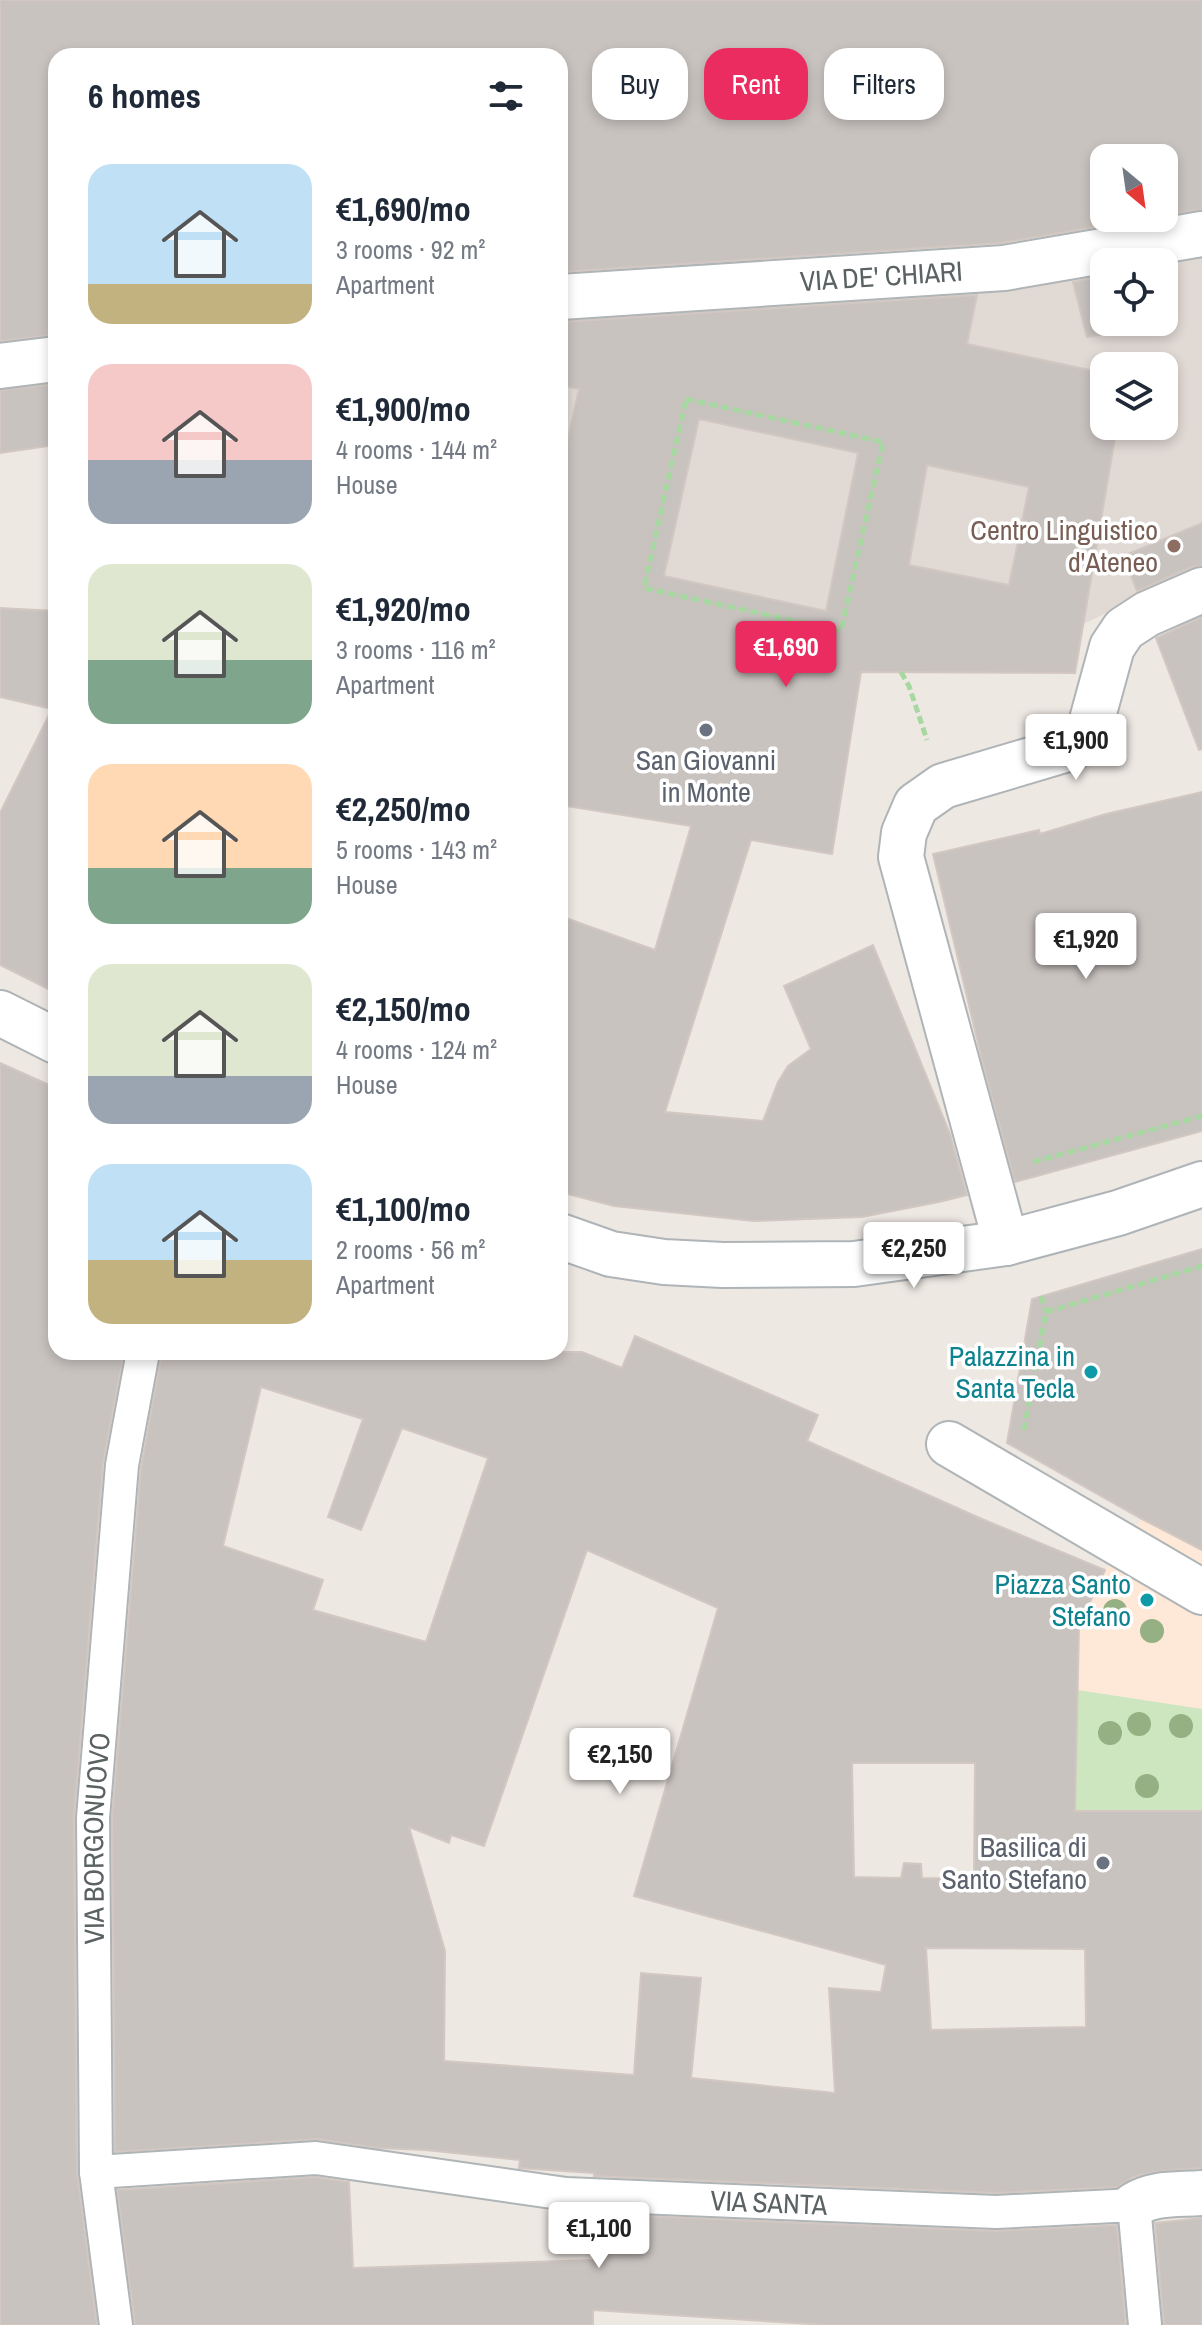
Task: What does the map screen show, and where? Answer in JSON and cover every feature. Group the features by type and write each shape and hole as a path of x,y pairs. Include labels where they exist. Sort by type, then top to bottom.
{"street":[{"name":"VIA DE' CHIARI","path":"568,296 1004,268 1202,234"},
{"path":"0,366 48,360"},
{"path":"1006,1243 901,857 904,833 916,805 943,786 1071,748 1089,731 1112,647 1124,629 1147,614 1202,590"},
{"path":"0,1013 48,1037"},
{"path":"568,1239 611,1254 664,1262 854,1264 1006,1243 1118,1213 1202,1184"},
{"path":"949,1444 1202,1592"},
{"name":"VIA SANTA","path":"1134,2205 1155,2196 1202,2193"}],"lane":[{"name":"VIA BORGONUOVO","path":"116,2325 96,2172 93,1818 122,1465 142,1360"},
{"name":"VIA SANTA","path":"96,2172 316,2158 566,2194 996,2212 1134,2205"},
{"path":"1134,2205 1145,2325"}],"path":[{"path":"686,399 883,442 849,592 841,631 644,588 686,399"},
{"path":"901,672 909,686 943,786"},
{"path":"1023,1165 1202,1116"},
{"path":"1046,1312 1202,1266"},
{"path":"1023,1437 1046,1312 1041,1296"}],"shaded area":[{"path":"1202,251 1202,568 1083,624 1075,673 861,672 568,610 568,308 1090,272 1090,336 1178,336 1178,258"},
{"name":"Piazza Santo Stefano","path":"1202,1415 1202,1709 1077,1690 1079,1626 1103,1573 1156,1498"}],"green space":[{"path":"1077,1690 1202,1709 1202,1812 1075,1811"}],"building":[{"path":"0,0 1202,0 1202,210 1178,213 1178,144 1090,144 1090,228 1001,243 568,271 568,48 48,48 48,336 0,341"},
{"path":"1090,279 1090,336 1093,336 1087,337 1073,282"},
{"path":"977,295 967,344 1090,370 1090,440 1115,440 1075,673 861,672 832,854 751,840 665,1112 763,1121 778,1082 788,1066 811,1049 784,986 873,945 950,1134 967,1195 862,1217 754,1221 614,1206 568,1194 568,919 655,950 691,826 568,806 568,439 579,389 568,387 568,321","holes":["699,419 858,453 826,611 664,576","927,465 1029,487 1009,585 909,565"]},
{"path":"48,385 48,446 0,453 0,390"},
{"path":"1202,523 1202,565 1137,591 1123,556"},
{"path":"0,608 48,611 48,708 0,697"},
{"path":"1202,617 1202,749 1199,750 1156,638"},
{"path":"48,717 48,989 0,965 0,813"},
{"path":"1202,792 1202,1131 1015,1182 983,1064 933,854 1039,830 1040,834 1106,814"},
{"path":"0,1063 48,1084 48,1360 122,1360 103,1463 74,1818 77,2172 97,2325 0,2325"},
{"name":"Palazzina in Santa Tecla","path":"1202,1249 1202,1550 1007,1443 1032,1299"},
{"path":"635,1336 818,1415 807,1441 1105,1570 1079,1626 1075,1811 1202,1811 1202,2168 1153,2172 1133,2177 1118,2187 996,2193 594,2176 594,2173 519,2168 520,2160 377,2148 318,2139 115,2152 112,1819 141,1468 161,1360 568,1360 568,1352 582,1352 622,1368","holes":["261,1387 363,1419 328,1517 361,1530 402,1428 488,1458 426,1642 313,1610 323,1580 223,1546","587,1550 718,1608 634,1896 886,1965 881,1992 829,1988 835,2093 691,2078 701,1978 641,1973 634,2075 444,2061 445,1951 409,1827 449,1843 451,1835 484,1846","852,1763 975,1763 974,1879 922,1878 921,1864 904,1863 901,1878 854,1877","926,1948 1085,1949 1086,2027 931,2030"]},
{"path":"315,2177 349,2182 353,2268 593,2260 593,2214 995,2231 1117,2225 1126,2325 826,2325 593,2310 593,2325 135,2325 117,2190"},
{"path":"1202,2218 1202,2325 1164,2325 1155,2223"}],"place":[{"name":"Centro Linguistico d'Ateneo","path":"1174,546"},
{"name":"San Giovanni in Monte","path":"706,730"},
{"name":"Palazzina in Santa Tecla","path":"1091,1372"},
{"name":"Piazza Santo Stefano","path":"1147,1600"},
{"name":"Basilica di Santo Stefano","path":"1103,1863"}]}
